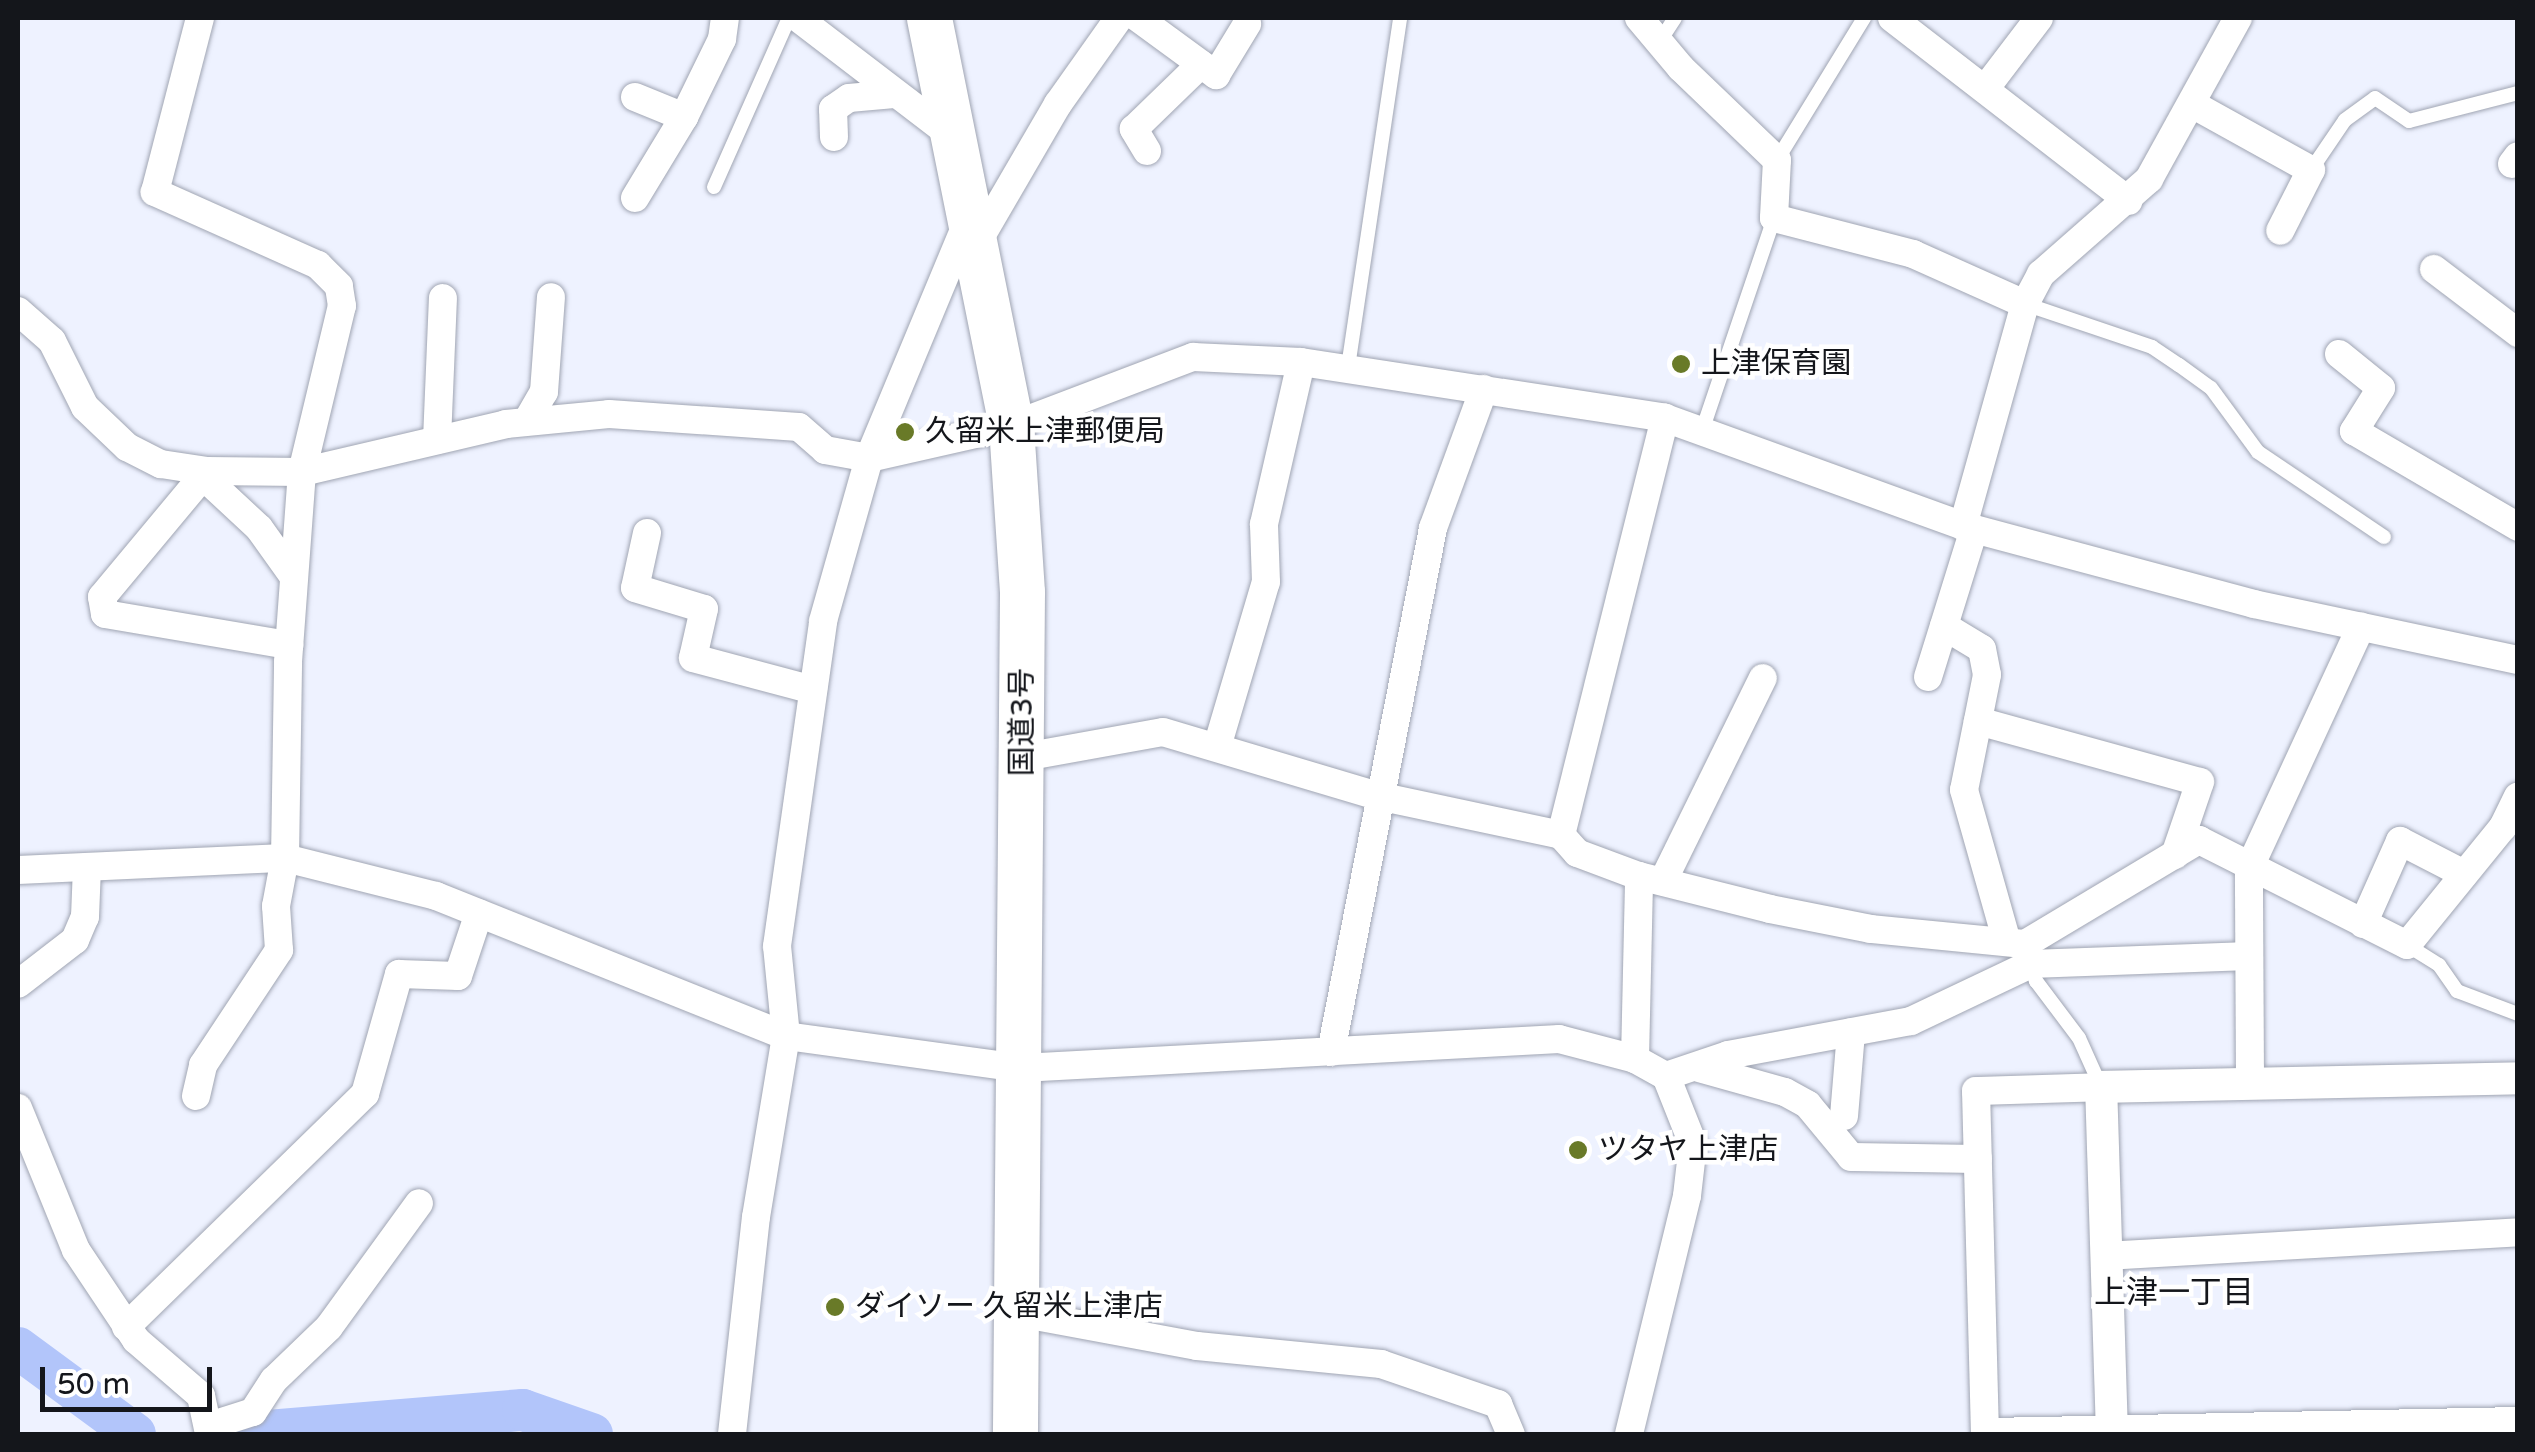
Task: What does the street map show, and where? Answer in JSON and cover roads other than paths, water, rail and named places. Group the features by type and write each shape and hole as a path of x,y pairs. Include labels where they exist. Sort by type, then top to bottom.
{"highway":[{"name":"国道3号","path":"929,18 1012,426 1024,757 1019,1313 1014,1434"}],"street":[{"path":"196,1096 203,1066 279,950 276,906 285,858 290,644 302,472 342,306 339,286 318,266 154,192 200,18"},
{"path":"635,198 684,117 722,39 725,18"},
{"path":"798,18 955,138"},
{"path":"732,1434 756,1216 786,1036 777,946 823,621 869,458 974,228 1119,18"},
{"path":"1138,18 1216,75 1247,24"},
{"path":"1639,18 1668,29 1776,160 1774,218 1913,254 2026,304"},
{"path":"1892,18 2129,201"},
{"path":"1985,89 2039,18"},
{"path":"1928,677 2026,304 2042,274 2129,201 2192,104 2238,18"},
{"path":"1147,151 1134,129 1201,64"},
{"path":"834,138 833,109 849,98 894,94"},
{"path":"635,97 684,117"},
{"path":"2192,104 2311,170 2280,232"},
{"path":"2434,269 2517,330"},
{"path":"528,422 544,392 551,297"},
{"path":"437,440 443,298"},
{"path":"18,311 52,341 85,407 126,448 161,464 205,474 302,472 528,422 609,414 757,421 799,427 825,450 869,458 1012,426 1193,357 1301,362 1665,418 1703,428 1806,474 1969,528 2362,628 2518,660"},
{"path":"2339,354 2381,388 2354,431 2518,528"},
{"path":"1217,747 1266,582 1264,524 1301,362"},
{"path":"1331,1052 1433,528 1484,389"},
{"path":"1561,835 1665,418"},
{"path":"205,474 259,528 294,577"},
{"path":"205,474 102,597 105,614 290,644"},
{"path":"647,533 635,588 704,609 693,658 813,690"},
{"path":"1944,626 1982,649 1987,675 1964,790 2021,950"},
{"path":"2250,1081 2249,869 2362,628"},
{"path":"1635,1059 1651,878 1763,678"},
{"path":"1978,722 2200,782 2175,854"},
{"path":"1024,757 1163,732 1378,796 1561,835 1577,852 1651,878 1871,929 2021,950 2248,956"},
{"path":"1679,1071 1911,1021 2199,840 2249,869 2407,945 2503,826 2518,796"},
{"path":"2363,924 2400,841 2464,874"},
{"path":"18,848 28,870 285,858 479,913 786,1036 1021,1068 1559,1039 1679,1071 1785,1092 1808,1106 1851,1156 1978,1159"},
{"path":"18,984 74,940 85,917 87,867"},
{"path":"126,1327 366,1094 399,974 458,976 479,913"},
{"path":"1844,1116 1851,1032"},
{"path":"1630,1434 1693,1144 1679,1071"},
{"path":"2518,1078 2250,1081 1976,1091 1988,1434 2518,1423"},
{"path":"2101,1087 2112,1431"},
{"path":"18,1108 76,1250 126,1327 202,1396 209,1430 253,1412 274,1380 329,1327 419,1203"},
{"path":"2106,1256 2518,1232"},
{"path":"1019,1313 1198,1346 1381,1364 1498,1404 1512,1434"}],"lane":[{"path":"714,187 789,18"},
{"path":"1348,367 1400,18"},
{"path":"1776,160 1864,18"},
{"path":"2311,170 2346,120 2375,98 2409,122 2518,93"},
{"path":"1703,428 1774,218"},
{"path":"2026,304 2166,356 2211,388 2258,452 2384,537"},
{"path":"2407,945 2439,965 2457,991 2518,1014"},
{"path":"2021,950 2036,982 2079,1038 2101,1087"}],"waterway":[{"path":"18,1348 135,1434"},
{"path":"230,1434 523,1410 592,1434"}],"place":[{"name":"上津保育園","path":"1681,364"},
{"name":"久留米上津郵便局","path":"905,432"},
{"name":"ツタヤ上津店","path":"1578,1150"},
{"name":"ダイソー 久留米上津店","path":"835,1307"}],"district":[{"name":"上津一丁目","path":"2174,1293"}]}
